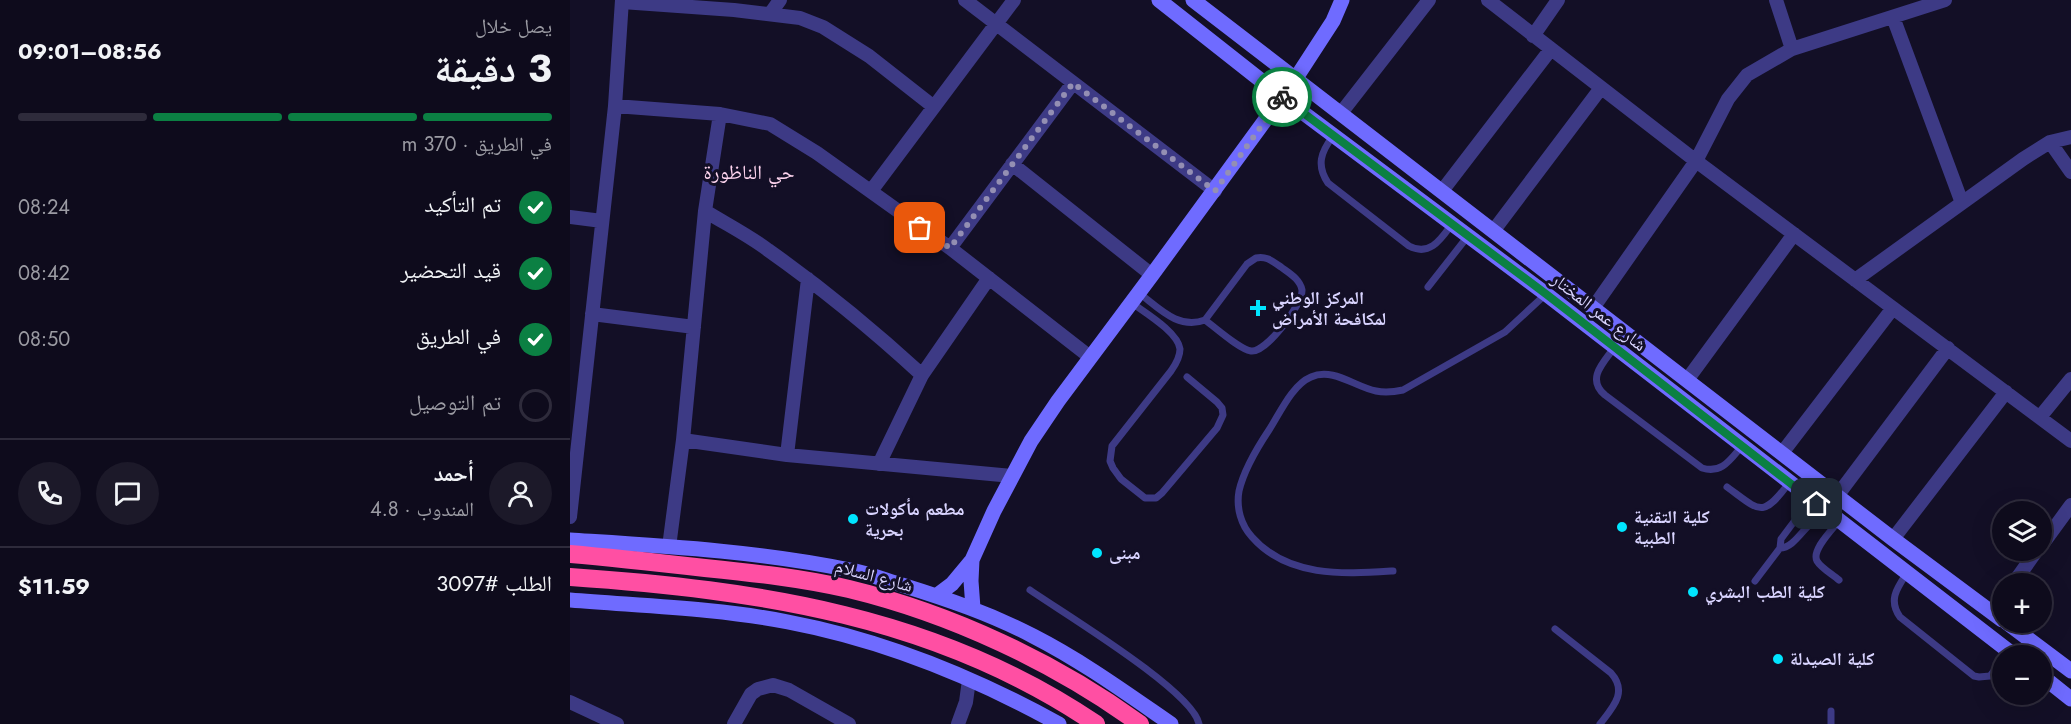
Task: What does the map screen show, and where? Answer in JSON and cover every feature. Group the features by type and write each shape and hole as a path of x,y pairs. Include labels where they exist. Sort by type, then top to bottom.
{"highway":[{"name":"شارع السلام","path":"570,554 786,577 872,595 939,618 1006,646 1080,685 1140,724"},
{"path":"570,577 691,587 808,605 864,619 909,632 1006,672 1032,684 1096,724"}],"street":[{"path":"770,14 780,0"},
{"path":"965,0 1215,191"},
{"path":"871,191 1014,0"},
{"name":"شارع عمر المختار","path":"1159,0 1282,97 1546,294 1908,573 1995,645"},
{"name":"شارع عمر المختار","path":"1193,0 1893,539 1992,612"},
{"path":"936,596 952,584 972,560 1031,441 1090,357 1215,191 1296,78 1333,21 1342,0"},
{"path":"1341,113 1429,0"},
{"path":"1488,0 1696,161 2071,441"},
{"path":"1533,36 1558,0"},
{"path":"1776,0 1792,49"},
{"path":"1593,308 1696,161 1728,99 1747,75 1792,49 1945,0"},
{"path":"570,517 576,398 592,314 615,106 622,1 710,4 800,18 823,27 869,57 934,107"},
{"path":"1893,17 1962,203"},
{"path":"1442,192 1551,50"},
{"path":"950,248 1073,83"},
{"path":"1494,230 1601,88"},
{"path":"615,106 720,114 770,124 817,153 950,248 1090,357"},
{"path":"669,547 683,440 705,211 720,114"},
{"path":"1855,279 2050,142 2071,137"},
{"path":"2050,142 2071,172"},
{"path":"1012,164 1152,275"},
{"path":"705,211 766,248 808,279 875,332 922,375"},
{"path":"570,217 602,221"},
{"path":"1687,380 1794,234"},
{"path":"879,464 922,375 989,278"},
{"path":"787,455 808,279"},
{"path":"1546,294 1558,280"},
{"path":"1782,453 1893,308"},
{"path":"592,314 694,327"},
{"path":"1837,496 1948,348"},
{"path":"2040,417 2071,380"},
{"path":"1893,539 2006,392"},
{"path":"683,440 787,455 1012,476"},
{"path":"2052,531 2071,505"},
{"path":"570,540 732,552 852,570 973,608 1032,635 1061,651 1171,724"},
{"path":"972,560 973,608"},
{"path":"570,600 734,615 787,622 849,636 904,653 969,680 1018,701 1059,724"},
{"name":"شارع عمر المختار","path":"2020,633 2071,671"},
{"path":"958,724 966,702 969,680"},
{"path":"2052,684 2071,699"},
{"path":"734,724 751,694 758,689 774,685 789,690 849,724"},
{"path":"570,702 617,724"}],"lane":[{"path":"1334,135 1323,150 1321,158 1321,167 1328,183 1409,246 1424,250 1433,247 1452,224"},
{"path":"1428,287 1468,236"},
{"path":"1135,298 1177,321 1194,323 1205,320 1247,264 1256,258 1270,259 1297,279 1301,288 1301,297 1297,306 1270,341 1257,351 1247,350 1205,320"},
{"path":"1393,571 1354,574 1321,572 1288,563 1263,549 1243,525 1239,510 1239,492 1247,469 1263,440 1298,386 1312,376 1329,374 1385,393 1403,390 1504,332 1546,294"},
{"path":"1135,298 1171,333 1180,348 1178,360 1171,371 1112,446 1110,461 1117,474 1145,498 1152,499 1162,493 1216,428 1223,415 1222,408 1217,402 1187,377"},
{"path":"1614,348 1596,375 1597,386 1605,395 1702,468 1715,470 1727,465 1742,446"},
{"path":"1727,487 1752,505 1762,507 1775,502 1790,483"},
{"path":"1755,581 1780,548 1781,539 1802,511 1806,495"},
{"path":"1780,548 1789,546 1813,519 1834,516"},
{"path":"1834,516 1815,556 1818,563 1839,579"},
{"path":"1908,573 1895,591 1893,598 1900,618 1974,676 1990,676 1992,674"},
{"path":"1030,590 1164,682 1194,711 1199,724"},
{"path":"1555,629 1611,673 1617,682 1620,693 1618,698 1600,724"},
{"path":"1831,711 1831,724"}],"way so far":[{"path":"920,228 950,248 1073,83 1215,191 1282,97"}],"place":[{"name":"المركز الوطني لمكافحة الأمراض","path":"1258,308"},
{"name":"مطعم مأكولات بحرية","path":"853,519"},
{"name":"كلية التقنية الطبية","path":"1622,527"},
{"name":"مبنى","path":"1097,553"},
{"name":"كلية الطب البشري","path":"1693,592"},
{"name":"كلية الصيدلة","path":"1778,659"}],"district":[{"name":"حي الناظورة","path":"749,172"}],"route":[{"path":"1282,97 1546,294 1817,504"}]}
